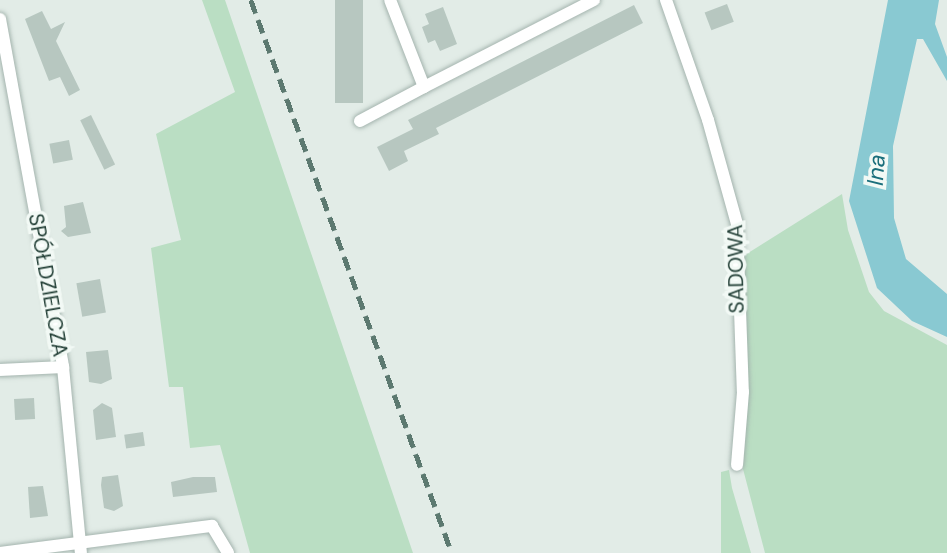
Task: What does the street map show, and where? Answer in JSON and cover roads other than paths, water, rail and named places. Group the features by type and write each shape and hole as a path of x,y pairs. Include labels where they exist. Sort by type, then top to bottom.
{"street":[{"path":"390,0 424,88"},
{"path":"360,121 594,0"},
{"name":"SADOWA","path":"666,0 708,120 737,224 743,392 737,465"},
{"name":"SPÓŁDZIELCZA","path":"0,19 63,367 80,547"},
{"path":"0,370 63,367"},
{"path":"0,553 80,547 212,526 228,553"}],"water":[{"name":"Ina","path":"888,0 939,0 935,24 947,57 947,81 923,39 917,39 893,146 894,218 906,259 947,294 947,337 912,321 877,288 849,201"}],"railway":[{"path":"251,0 452,553"}]}
